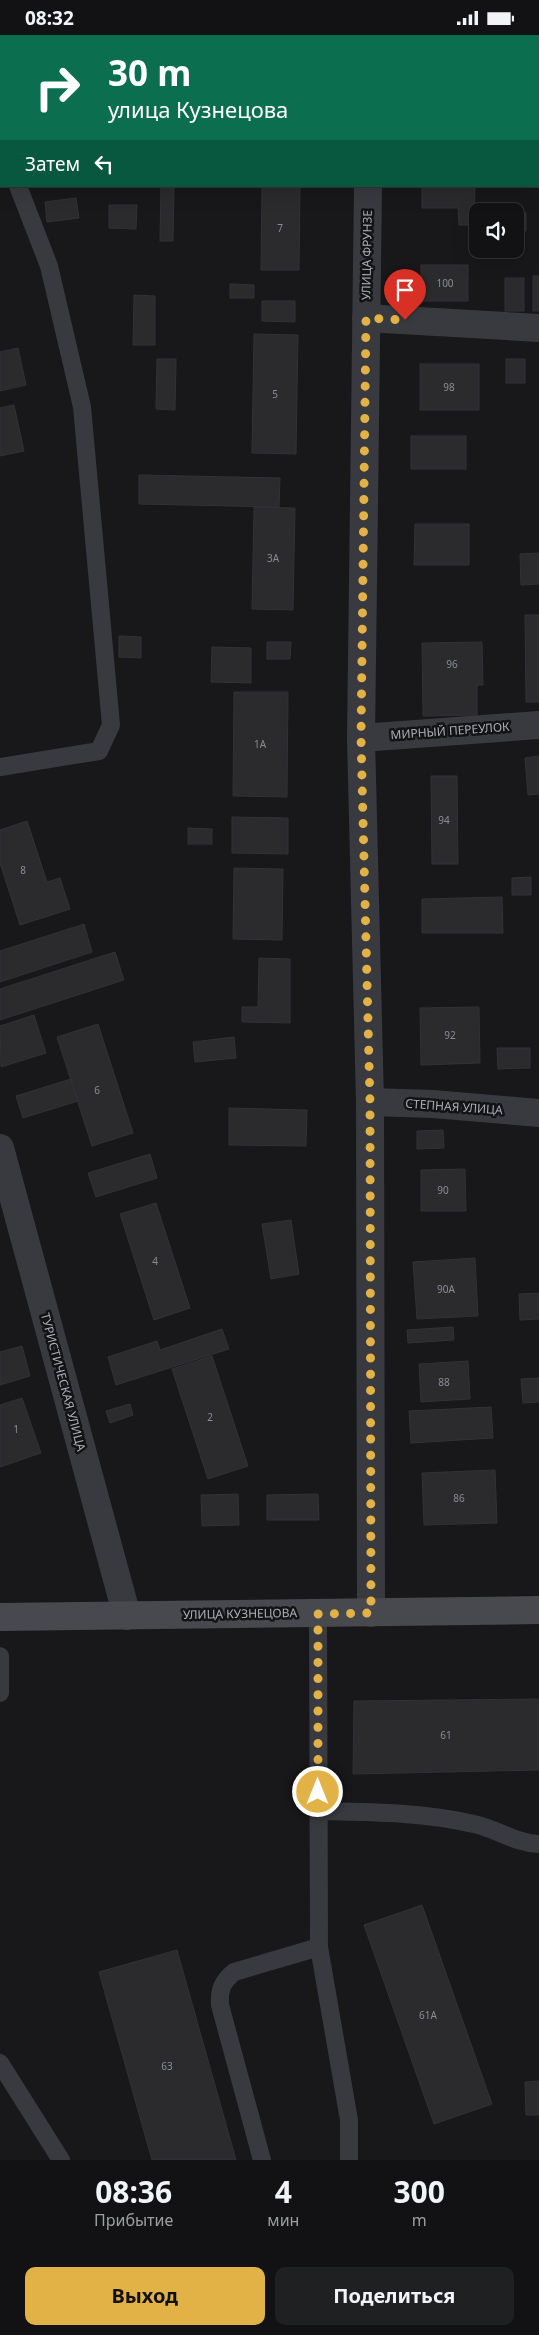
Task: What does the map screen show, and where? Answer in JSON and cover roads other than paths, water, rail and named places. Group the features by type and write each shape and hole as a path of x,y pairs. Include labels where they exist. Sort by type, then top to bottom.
{"street":[{"name":"УЛИЦА ФРУНЗЕ","path":"368,187 361,738 370,1102 371,1613"},
{"path":"366,318 539,328"},
{"name":"МИРНЫЙ ПЕРЕУЛОК","path":"361,738 539,725"},
{"name":"СТЕПНАЯ УЛИЦА","path":"370,1102 433,1104 539,1113"},
{"name":"ТУРИСТИЧЕСКАЯ УЛИЦА","path":"0,1148 127,1616"},
{"name":"УЛИЦА КУЗНЕЦОВА","path":"0,1617 318,1614 539,1609"}],"lane":[{"path":"0,767 99,751 111,725 82,407 49,266 18,187"},
{"path":"318,1614 319,1947 349,2121 348,2160"},
{"path":"0,1656 0,1693"},
{"path":"318,1811 409,1812 476,1824 525,1844 539,1844"},
{"path":"262,2160 220,2005 219,1992 224,1981 234,1972 319,1947"},
{"path":"0,2063 61,2160"}]}
